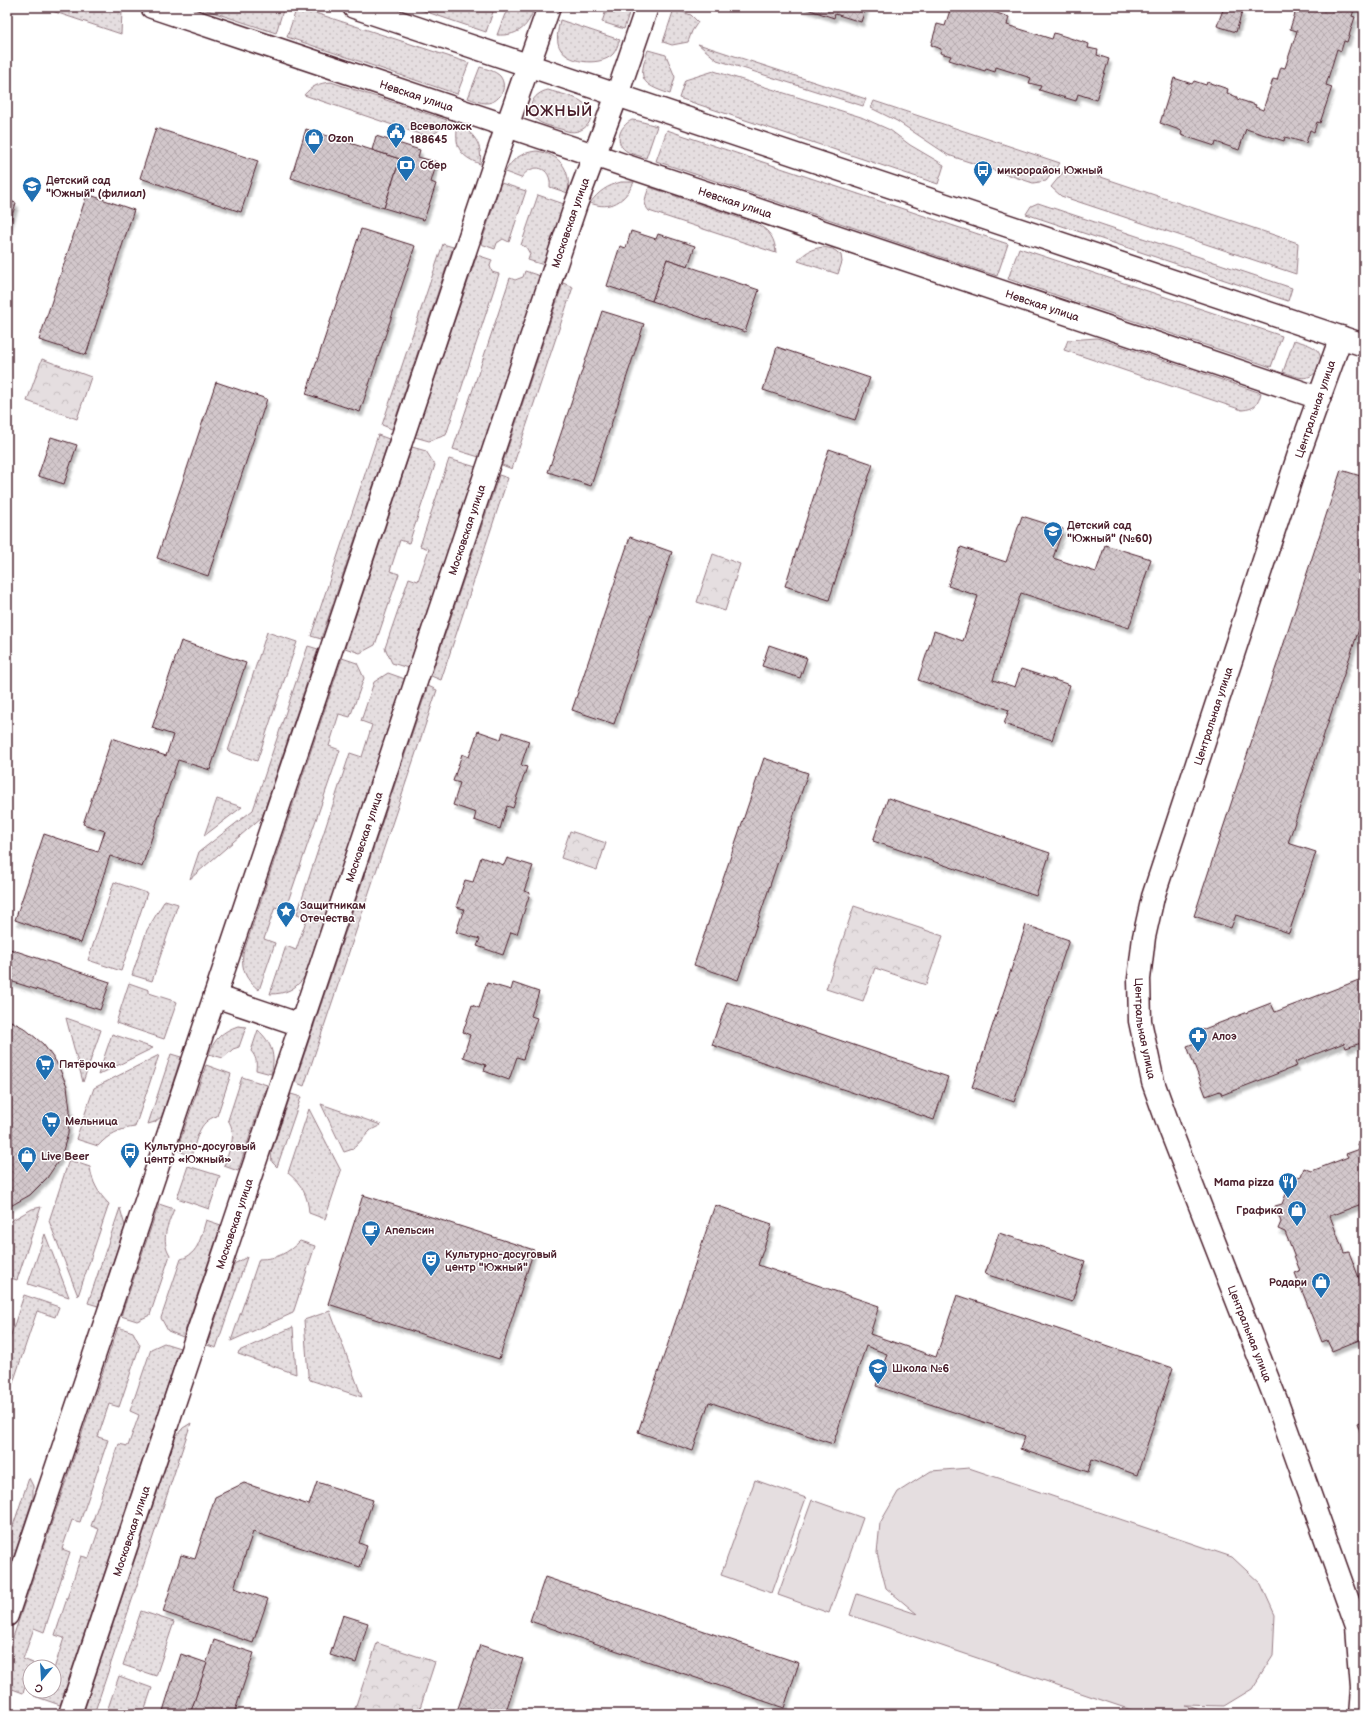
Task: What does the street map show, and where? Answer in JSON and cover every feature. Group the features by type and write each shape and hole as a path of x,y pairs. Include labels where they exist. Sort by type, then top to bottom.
{"street":[{"name":"Невская улица","path":"152,7 1319,398"},
{"path":"354,7 1364,344"},
{"path":"7,1615 507,126 549,7"},
{"name":"Московская улица","path":"70,1714 576,204 617,95 647,7"},
{"name":"Центральная улица","path":"1341,337 1319,398 1153,897 1144,937 1139,979 1140,1021 1153,1082 1276,1400 1357,1626 1362,1689 1360,1714"},
{"path":"215,996 301,1025"}],"green space":[{"path":"40,7 109,7 122,11 121,34"},
{"path":"197,7 284,7 276,33"},
{"path":"297,7 469,63 457,94 287,37"},
{"path":"412,7 492,7 494,9 486,32"},
{"path":"519,7 533,11 528,22 524,27 515,33 497,35 505,14"},
{"path":"607,7 631,7 624,29 602,22"},
{"path":"674,9 691,15 698,22 692,31 688,42 672,45 663,42"},
{"path":"560,20 620,40 613,54 608,58 594,62 579,61 565,55 559,47 558,35"},
{"path":"698,44 866,99 863,106 717,60"},
{"path":"648,50 666,55 675,77 670,94 652,87 644,79 643,68"},
{"path":"480,67 496,73 503,81 503,90 499,98 491,102 486,103 468,98"},
{"path":"714,71 861,117 890,130 910,145 944,165 938,184 679,98 685,80"},
{"path":"331,82 447,120 438,131 428,137 304,95 316,86"},
{"path":"548,90 573,97 585,104 591,114 588,124 579,131 573,132 548,126 538,121 531,112 532,102 538,95"},
{"path":"874,101 1060,163 1046,181 1033,183 948,155 897,121 871,108"},
{"path":"632,120 657,126 646,158 628,152 623,149 620,144 619,140 621,131 627,123"},
{"path":"458,124 469,131 479,145 481,157 480,164 463,154 460,149 457,138"},
{"path":"667,130 1008,244 997,276 656,161"},
{"path":"536,151 552,155 562,164 568,177 568,193 550,187 548,175 541,169 531,169 521,178 505,172 518,157 526,153"},
{"path":"1068,166 1298,243 1296,274 1061,196 1051,187"},
{"path":"621,182 634,182 622,199 611,205 604,206 590,203 604,190"},
{"path":"501,183 526,191 509,242 503,239 497,243 495,249 481,244"},
{"path":"649,187 757,224 771,236 776,253 649,211 645,203"},
{"path":"538,195 564,204 544,265 528,260 530,254 526,247 521,245"},
{"path":"1038,203 1292,288 1288,301 1026,214 1031,206"},
{"path":"443,244 453,247 392,429 382,425"},
{"path":"823,247 833,249 841,255 842,262 838,274 798,261 809,251"},
{"path":"1019,248 1282,336 1271,367 1008,279"},
{"path":"477,255 492,260 490,266 492,272 499,274 446,435 429,441 415,437"},
{"path":"525,271 540,276 479,457 453,449 510,278 515,280 523,277"},
{"path":"563,283 573,287 512,469 502,465"},
{"path":"1097,338 1261,393 1259,401 1250,409 1242,410 1064,350 1068,340"},
{"path":"1294,340 1315,348 1320,356 1321,362 1319,369 1310,376 1302,378 1283,372"},
{"path":"42,359 91,377 77,419 27,401"},
{"path":"378,435 389,439 321,639 311,636"},
{"path":"412,447 426,451 435,465 409,543 400,540 390,571 399,574 375,645 360,653 345,648"},
{"path":"449,459 476,467 408,668 392,663 385,648 409,578 418,581 429,549 420,546"},
{"path":"499,475 508,478 441,680 431,676"},
{"path":"713,554 740,564 725,611 697,602"},
{"path":"267,632 297,642 257,761 228,751"},
{"path":"308,646 318,649 262,817 190,879 199,852 253,810"},
{"path":"342,658 357,663 364,678 350,717 339,714 329,746 340,750 285,910 275,907 264,939 275,943 259,990 245,974 243,954"},
{"path":"388,673 405,679 305,976 290,990 270,994 286,946 296,950 307,918 297,914 350,753 362,757 372,725 361,721 374,682"},
{"path":"428,686 437,690 304,1086 295,1082"},
{"path":"217,799 242,807 204,836"},
{"path":"570,831 606,843 597,870 561,858"},
{"path":"114,882 147,893 121,971 88,960"},
{"path":"165,900 178,904 152,981 132,975 147,930"},
{"path":"854,906 943,936 926,985 875,968 863,1001 826,989"},
{"path":"129,983 149,990 149,993 177,1002 164,1039 116,1023"},
{"path":"66,1018 101,1030 83,1082"},
{"path":"238,1026 246,1027 239,1047 233,1049 223,1058 209,1054 216,1040 220,1036 228,1030"},
{"path":"258,1030 267,1040 272,1050 273,1061 271,1074 256,1070 256,1059 251,1051"},
{"path":"112,1034 153,1048 98,1075"},
{"path":"171,1054 181,1057 162,1116 155,1122 148,1124"},
{"path":"159,1055 135,1127 124,1129 115,1133 106,1138 98,1146 76,1139 94,1088"},
{"path":"206,1065 231,1074 217,1116 211,1118 202,1127 191,1156 177,1150"},
{"path":"242,1077 267,1085 238,1171 224,1166 232,1143 232,1131 228,1120"},
{"path":"291,1094 301,1097 277,1167 272,1162 271,1153"},
{"path":"321,1104 381,1125 371,1130 353,1149 344,1152"},
{"path":"309,1109 341,1171 325,1219 309,1213 306,1196 301,1186 288,1173"},
{"path":"69,1160 90,1167 92,1178 96,1187 109,1204 78,1296 49,1221"},
{"path":"188,1166 220,1176 209,1209 177,1198"},
{"path":"159,1204 174,1209 167,1226 165,1238 170,1255 150,1315 137,1321 121,1316"},
{"path":"41,1207 17,1280 7,1277 7,1223 32,1209"},
{"path":"120,1208 125,1226 98,1306 88,1303"},
{"path":"206,1220 221,1225 183,1337 168,1331 161,1318 181,1259 187,1257 196,1249"},
{"path":"45,1234 69,1297 28,1284"},
{"path":"300,1241 315,1246 293,1313 231,1341 259,1259 271,1258 282,1254 291,1249"},
{"path":"247,1257 216,1348 207,1345 234,1264"},
{"path":"24,1295 59,1307 55,1317 37,1311 7,1401 7,1347"},
{"path":"330,1311 362,1397 310,1380 308,1375 304,1320"},
{"path":"118,1327 133,1332 140,1345 119,1407 109,1404 98,1437 108,1440 80,1522 72,1520 62,1549 70,1552 44,1632 34,1628 22,1659 22,1693 7,1687 7,1655"},
{"path":"293,1327 296,1374 238,1354 239,1351"},
{"path":"164,1343 180,1348 60,1705 43,1699 62,1699 62,1659 57,1659 64,1638 55,1635 81,1556 89,1558 99,1529 91,1526 119,1444 128,1446 139,1415 130,1411 151,1349"},
{"path":"191,1423 94,1714 83,1714 176,1436 183,1428"},
{"path":"969,1468 1232,1557 1261,1584 1275,1615 1273,1656 1252,1689 1224,1706 1185,1705 1211,1714 1143,1714 850,1615 857,1594 917,1614 886,1588 877,1553 880,1523 898,1492 931,1471"},
{"path":"29,1478 33,1486 33,1498 7,1577 7,1544"},
{"path":"755,1480 806,1498 772,1593 721,1575"},
{"path":"812,1500 863,1518 829,1613 778,1595"},
{"path":"141,1611 174,1622 156,1676 123,1665"},
{"path":"377,1643 435,1662 418,1714 353,1714"},
{"path":"119,1676 152,1688 143,1714 106,1714"}],"building":[{"path":"801,7 866,7 861,22 835,14 834,18"},
{"path":"951,7 960,10 961,7 973,9 974,7 978,7 1009,17 1007,25 1052,39 1054,33 1089,44 1088,48 1098,50 1097,55 1109,59 1096,100 1078,94 1076,101 1039,90 1041,86 1029,83 1031,78 996,67 995,72 986,69 985,71 949,60 951,56 940,53 941,49 931,45 937,24 945,26"},
{"path":"1224,7 1242,12 1236,32 1217,26"},
{"path":"1297,7 1355,7 1352,16 1355,17 1347,42 1344,41 1341,51 1337,49 1326,85 1332,87 1320,123 1317,122 1314,132 1310,130 1306,143 1285,137 1284,141 1246,129 1239,150 1216,142 1215,146 1181,135 1182,131 1160,123 1174,78 1192,84 1194,81 1206,85 1207,82 1228,89 1227,93 1237,97 1237,99 1256,105 1255,107 1263,110 1273,79 1277,80 1281,67 1285,68 1297,31 1290,29"},
{"path":"156,128 258,161 241,212 140,178"},
{"path":"306,129 400,159 384,208 291,178"},
{"path":"376,136 420,150 418,157 437,162 431,182 436,184 424,220 384,208 400,159 372,150"},
{"path":"87,194 134,210 86,355 39,340"},
{"path":"7,200 16,203 7,232"},
{"path":"361,229 415,246 360,412 306,394"},
{"path":"631,231 656,239 658,234 695,246 688,266 667,259 652,301 607,286 620,246 626,248"},
{"path":"667,259 759,290 745,332 652,301"},
{"path":"602,311 644,324 591,486 548,472"},
{"path":"777,347 870,378 855,420 763,390"},
{"path":"216,382 267,399 208,576 157,558"},
{"path":"51,437 77,445 64,484 38,476"},
{"path":"829,449 873,464 829,600 785,586"},
{"path":"1341,470 1364,477 1364,614 1288,843 1316,852 1289,933 1236,915 1231,928 1194,916"},
{"path":"1022,516 1063,529 1053,558 1096,572 1105,545 1151,559 1129,628 1021,593 993,680 1015,687 1021,669 1070,685 1052,740 1004,724 1009,710 918,680 934,631 963,641 978,596 948,586 961,547 1006,562"},
{"path":"630,537 672,552 614,724 572,710"},
{"path":"181,641 246,663 210,770 178,760 142,867 110,856 81,943 15,920 44,834 98,852 105,831 83,824 112,738 166,756 173,735 152,728"},
{"path":"769,645 807,658 800,678 762,666"},
{"path":"478,731 501,739 503,732 529,741 521,765 527,767 513,808 507,806 500,829 474,820 476,813 453,805 460,783 453,781 462,754 469,757"},
{"path":"764,758 808,773 738,980 694,965"},
{"path":"888,798 1050,853 1036,896 873,841"},
{"path":"481,857 504,865 507,858 533,866 524,891 530,893 517,934 511,932 503,955 477,946 480,939 456,932 464,909 456,907 465,880 473,882"},
{"path":"1026,925 1069,940 1014,1102 972,1087"},
{"path":"7,948 110,982 100,1010 7,980"},
{"path":"1364,978 1364,1042 1346,1048 1344,1043 1295,1062 1297,1066 1222,1095 1220,1091 1206,1096 1187,1046 1203,1040 1199,1031 1271,1003 1275,1012"},
{"path":"487,983 511,990 513,983 539,992 531,1016 537,1018 523,1059 517,1057 509,1080 484,1071 486,1065 463,1057 470,1035 463,1032 472,1005 479,1008"},
{"path":"727,1002 948,1077 934,1120 712,1045"},
{"path":"7,1019 24,1028 43,1044 57,1063 67,1086 70,1110 68,1134 61,1157 47,1178 30,1195 7,1208"},
{"path":"1364,1142 1364,1203 1330,1216 1344,1253 1349,1252 1364,1291 1364,1338 1332,1351 1327,1340 1322,1342 1295,1273 1300,1271 1285,1232 1278,1229 1281,1222 1275,1206 1282,1204 1288,1189 1285,1182 1301,1176 1304,1168 1312,1171 1348,1157 1346,1154 1360,1149 1358,1144"},
{"name":"Культурно-досуговый центр \"Южный\"","path":"363,1195 534,1250 499,1359 328,1304"},
{"path":"715,1205 772,1224 758,1265 879,1306 870,1334 936,1357 957,1295 1173,1368 1137,1475 1092,1459 1088,1472 1020,1449 1025,1436 876,1386 887,1354 866,1346 833,1444 709,1402 693,1451 638,1432"},
{"path":"999,1233 1085,1261 1072,1302 985,1274"},
{"path":"1364,1420 1364,1447 1360,1446 1363,1439 1357,1423"},
{"path":"317,1482 373,1500 359,1543 367,1546 360,1567 253,1532 234,1588 268,1599 253,1643 163,1612 181,1555 195,1559 215,1497 244,1483 309,1505"},
{"path":"545,1577 799,1663 784,1708 530,1621"},
{"path":"343,1615 368,1623 356,1663 330,1655"},
{"path":"214,1640 254,1653 234,1714 190,1714"},
{"path":"480,1645 523,1659 505,1714 456,1714"},
{"path":"181,1654 207,1663 190,1714 162,1714"}],"place":[{"name":"Всеволожск 188645","path":"396,149"},
{"name":"Ozon","path":"314,155"},
{"name":"Сбер","path":"406,182"},
{"name":"микрорайон Южный","path":"983,187"},
{"name":"Детский сад \"Южный\" (филиал)","path":"32,203"},
{"name":"Детский сад \"Южный\" (№60)","path":"1053,548"},
{"name":"Защитникам Отечества","path":"286,928"},
{"name":"Алоэ","path":"1198,1053"},
{"name":"Пятёрочка","path":"45,1081"},
{"name":"Мельница","path":"51,1138"},
{"name":"Культурно-досуговый центр «Южный»","path":"130,1169"},
{"name":"Live Beer","path":"27,1173"},
{"name":"Mama pizza","path":"1288,1199"},
{"name":"Графика","path":"1297,1227"},
{"name":"Апельсин","path":"371,1247"},
{"name":"Культурно-досуговый центр \"Южный\"","path":"431,1277"},
{"name":"Родари","path":"1321,1299"},
{"name":"Школа №6","path":"878,1385"}],"district":[{"name":"ЮЖНЫЙ","path":"559,111"}]}
